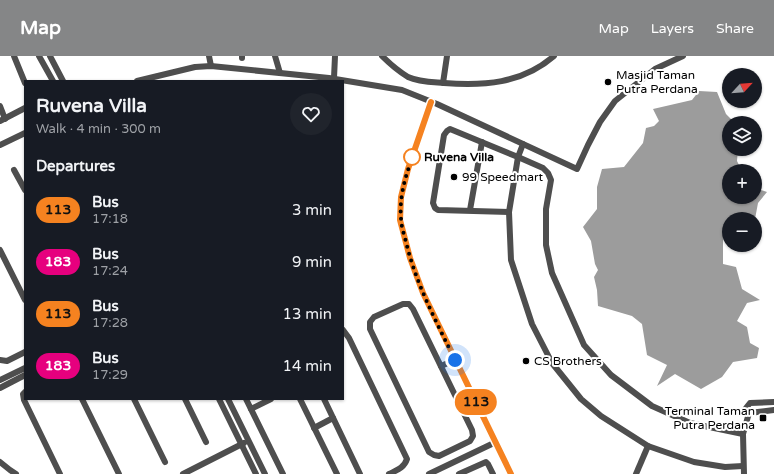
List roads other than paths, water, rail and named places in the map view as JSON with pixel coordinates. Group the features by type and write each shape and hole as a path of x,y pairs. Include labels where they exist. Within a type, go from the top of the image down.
{"street":[{"path":"14,56 24,81"},
{"path":"39,56 52,80"},
{"path":"50,56 62,80"},
{"path":"209,56 211,66"},
{"path":"275,56 280,73"},
{"path":"334,78 335,56"},
{"path":"382,56 393,68 409,77 425,82 466,85 494,84 525,74 554,56"},
{"path":"443,83 447,56"},
{"path":"141,80 195,67 211,66 334,78 394,88 431,102 577,169 600,122 615,101 655,69 683,56"},
{"path":"431,102 408,169 401,197 400,220 415,275 511,474"},
{"path":"0,106 3,120 24,109"},
{"path":"509,212 438,210 435,208 433,203 444,135 447,131 450,129 482,142 543,168 548,173 551,180 546,208 546,245 552,273 584,345 611,375 652,406 690,424 743,434"},
{"path":"0,144 24,133"},
{"path":"470,210 482,142"},
{"path":"522,144 518,157 509,212 511,260 532,324 552,363 581,399 601,416 648,446 694,462 725,467 743,466"},
{"path":"14,170 24,188"},
{"path":"0,250 24,298"},
{"path":"403,304 409,304 413,309 441,366 472,430 473,436 470,441 439,456 429,452 370,329 370,322 374,317 403,304"},
{"path":"344,331 407,459 405,465 389,474"},
{"path":"0,360 7,361 24,352"},
{"path":"441,366 455,360"},
{"path":"0,380 24,368"},
{"path":"0,388 24,376"},
{"path":"24,400 60,474"},
{"path":"82,400 119,474"},
{"path":"134,400 165,462"},
{"path":"185,400 206,442"},
{"path":"219,400 256,474"},
{"path":"229,400 265,474"},
{"path":"246,400 283,474"},
{"path":"251,409 269,400"},
{"path":"300,400 337,474"},
{"path":"325,400 360,474"},
{"path":"744,474 743,434 749,413 746,408 750,403 774,402"},
{"path":"749,413 774,410"},
{"path":"314,428 334,418"},
{"path":"183,474 249,440"},
{"path":"429,474 496,442"},
{"path":"636,474 648,446"},
{"path":"0,462 16,474"},
{"path":"459,474 486,462 493,474"}],"place":[{"name":"Masjid Taman Putra Perdana","path":"608,82"},
{"name":"Ruvena Villa","path":"412,157"},
{"name":"99 Speedmart","path":"454,177"},
{"name":"CS Brothers","path":"526,361"},
{"name":"Terminal Taman Putra Perdana","path":"763,418"}]}
